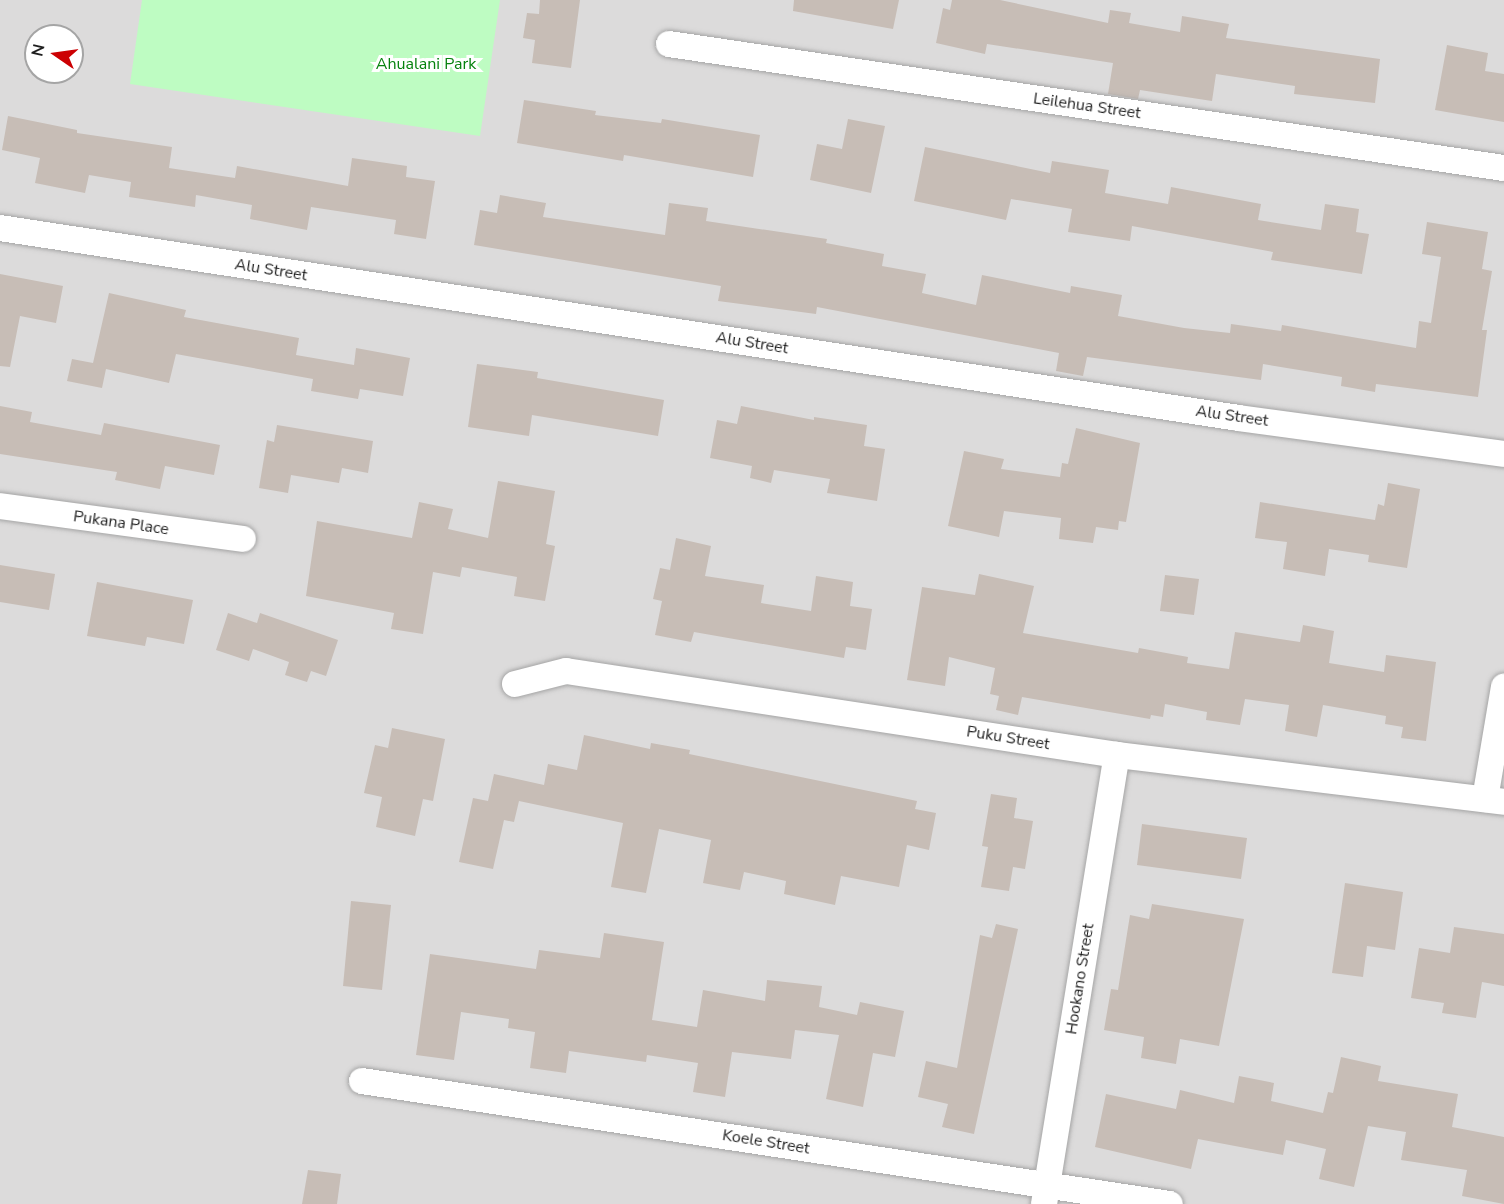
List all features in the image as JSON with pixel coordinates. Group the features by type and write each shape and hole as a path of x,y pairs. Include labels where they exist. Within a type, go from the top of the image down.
{"street":[{"name":"Leilehua Street","path":"669,44 1504,168"},
{"name":"Alu Street","path":"0,228 1239,418 1504,453"},
{"name":"Pukana Place","path":"0,506 243,539"},
{"name":"Puku Street","path":"515,684 566,671 1117,755 1494,801"},
{"path":"1494,801 1504,687"},
{"name":"Hookano Street","path":"1046,1195 1117,755"},
{"name":"Koele Street","path":"362,1081 1046,1195 1170,1204"}],"shaded area":[{"path":"0,0 1504,0 1504,1204 0,1204"}],"green space":[{"name":"Ahualani Park","path":"142,0 500,0 480,136 130,84"}],"building":[{"path":"540,0 580,0 571,68 532,63 535,40 523,38 527,13 539,14"},
{"path":"794,0 899,0 893,29 793,11"},
{"path":"952,0 1000,0 1108,23 1110,10 1131,13 1129,23 1180,32 1182,16 1229,24 1226,38 1380,59 1375,103 1294,94 1295,86 1216,74 1212,101 1140,90 1138,99 1108,94 1113,63 987,44 985,54 936,43 943,8 950,10"},
{"path":"1447,45 1488,53 1485,71 1504,74 1504,122 1435,110"},
{"path":"524,100 596,111 595,115 661,123 662,119 760,135 753,177 624,155 623,161 517,143"},
{"path":"8,116 77,130 77,133 172,147 169,168 235,178 237,166 348,186 352,158 407,166 406,177 435,181 426,239 394,234 396,220 311,207 307,230 250,219 252,205 196,195 195,207 129,197 131,182 89,175 85,193 35,183 40,158 2,150"},
{"path":"848,119 885,126 871,193 810,180 817,144 842,149"},
{"path":"925,147 1050,173 1052,161 1109,170 1105,193 1168,204 1171,187 1261,204 1258,220 1321,230 1325,204 1359,209 1356,232 1369,234 1362,274 1271,260 1273,252 1132,226 1130,241 1068,232 1072,209 1011,199 1006,220 914,201"},
{"path":"500,195 546,203 543,217 665,235 669,203 708,208 706,221 827,239 826,243 884,254 882,266 926,274 922,293 976,305 982,275 1070,293 1071,286 1122,295 1118,316 1184,328 1230,333 1231,324 1281,331 1282,325 1416,348 1419,321 1431,323 1441,257 1422,254 1427,222 1488,232 1482,269 1492,271 1482,330 1487,330 1478,397 1376,384 1375,392 1341,386 1342,377 1263,364 1261,380 1087,357 1083,376 1056,371 1059,353 817,307 816,314 718,301 721,286 474,245 480,210 497,213"},
{"path":"0,274 63,286 56,323 20,316 10,367 0,366"},
{"path":"109,293 186,310 184,317 299,338 296,355 354,365 356,348 410,358 403,396 360,389 358,399 311,391 313,379 176,354 169,383 106,369 102,388 67,381 72,359 93,363"},
{"path":"477,364 538,372 537,378 664,400 658,436 532,415 529,436 468,427"},
{"path":"0,406 32,412 30,422 101,435 104,423 220,445 214,475 165,466 160,489 115,480 117,472 0,454"},
{"path":"741,406 814,420 814,417 867,425 864,446 885,449 877,501 827,493 830,479 774,470 771,483 750,478 752,466 710,458 717,420 737,424"},
{"path":"277,425 373,441 368,473 342,468 339,483 291,475 288,493 259,488 267,440 274,442"},
{"path":"1076,428 1140,443 1126,522 1119,521 1118,530 1096,527 1093,543 1059,539 1061,518 1004,511 999,537 948,526 964,451 1004,459 1001,469 1060,477 1062,463 1068,464"},
{"path":"498,481 555,491 546,544 555,546 545,601 514,596 517,577 462,567 460,577 433,572 423,634 391,629 394,613 306,596 317,521 412,538 419,502 453,509 448,529 488,538"},
{"path":"1388,483 1420,489 1407,568 1368,562 1369,555 1329,549 1325,576 1283,569 1287,542 1255,538 1260,502 1375,520 1378,504 1384,506"},
{"path":"676,538 711,546 705,576 764,585 761,603 811,611 816,576 853,582 850,606 872,609 866,650 846,647 844,658 694,632 691,642 655,635 662,601 653,599 660,568 670,570"},
{"path":"0,565 55,574 49,610 0,602"},
{"path":"979,574 1034,586 1023,633 1138,653 1139,648 1188,657 1187,663 1229,669 1235,632 1300,642 1303,625 1334,631 1329,663 1384,672 1386,655 1436,662 1426,741 1401,738 1403,727 1385,724 1386,716 1323,705 1317,737 1285,731 1289,705 1245,699 1240,725 1206,720 1207,712 1165,704 1163,717 1151,715 1150,719 1022,697 1018,715 996,710 999,696 990,694 995,668 949,657 945,686 907,680 922,587 975,595"},
{"path":"1165,575 1199,579 1194,615 1160,611"},
{"path":"97,582 193,600 184,644 147,637 145,646 87,636"},
{"path":"228,613 257,623 260,613 338,640 326,676 311,671 307,682 285,675 289,662 253,649 249,661 216,650"},
{"path":"392,728 445,739 433,801 423,799 415,836 376,827 382,797 364,793 375,745 388,748"},
{"path":"584,735 650,749 651,743 690,750 689,754 917,801 915,809 936,813 929,850 907,845 899,887 841,876 835,905 784,894 786,881 744,872 740,890 703,883 711,840 659,829 646,893 611,887 623,823 519,801 514,822 504,820 493,869 459,862 473,798 488,801 494,774 544,785 548,764 577,770"},
{"path":"991,794 1017,798 1014,818 1033,821 1025,869 1013,867 1009,891 981,887 988,847 982,846"},
{"path":"1142,824 1247,838 1241,879 1137,865"},
{"path":"1345,883 1403,892 1395,950 1367,946 1363,977 1332,973"},
{"path":"351,901 391,905 382,990 343,986"},
{"path":"1152,904 1244,919 1219,1046 1180,1039 1176,1064 1141,1058 1144,1037 1104,1030 1111,989 1118,990 1130,915 1149,919"},
{"path":"996,924 1018,929 974,1134 942,1127 948,1104 918,1097 926,1061 957,1068 980,935 992,938"},
{"path":"1454,927 1504,934 1504,986 1482,982 1476,1018 1442,1013 1444,1003 1411,998 1419,948 1450,953"},
{"path":"604,933 664,942 652,1020 697,1027 703,990 765,1001 767,980 822,986 819,1007 857,1015 860,1002 904,1011 895,1057 873,1053 863,1107 826,1099 839,1035 795,1030 791,1059 732,1052 725,1097 693,1092 698,1063 647,1055 646,1062 569,1051 566,1073 530,1068 535,1032 508,1028 509,1019 461,1012 454,1060 416,1055 430,954 536,969 539,950 600,958"},
{"path":"1341,1057 1381,1066 1378,1081 1458,1094 1452,1127 1504,1137 1504,1204 1462,1196 1467,1170 1401,1160 1406,1132 1368,1126 1354,1187 1319,1179 1326,1149 1286,1140 1283,1155 1198,1139 1191,1169 1095,1147 1106,1094 1176,1109 1180,1090 1234,1103 1239,1076 1274,1083 1271,1101 1323,1113 1328,1092 1333,1093"},
{"path":"308,1170 341,1174 337,1204 302,1204"}]}
